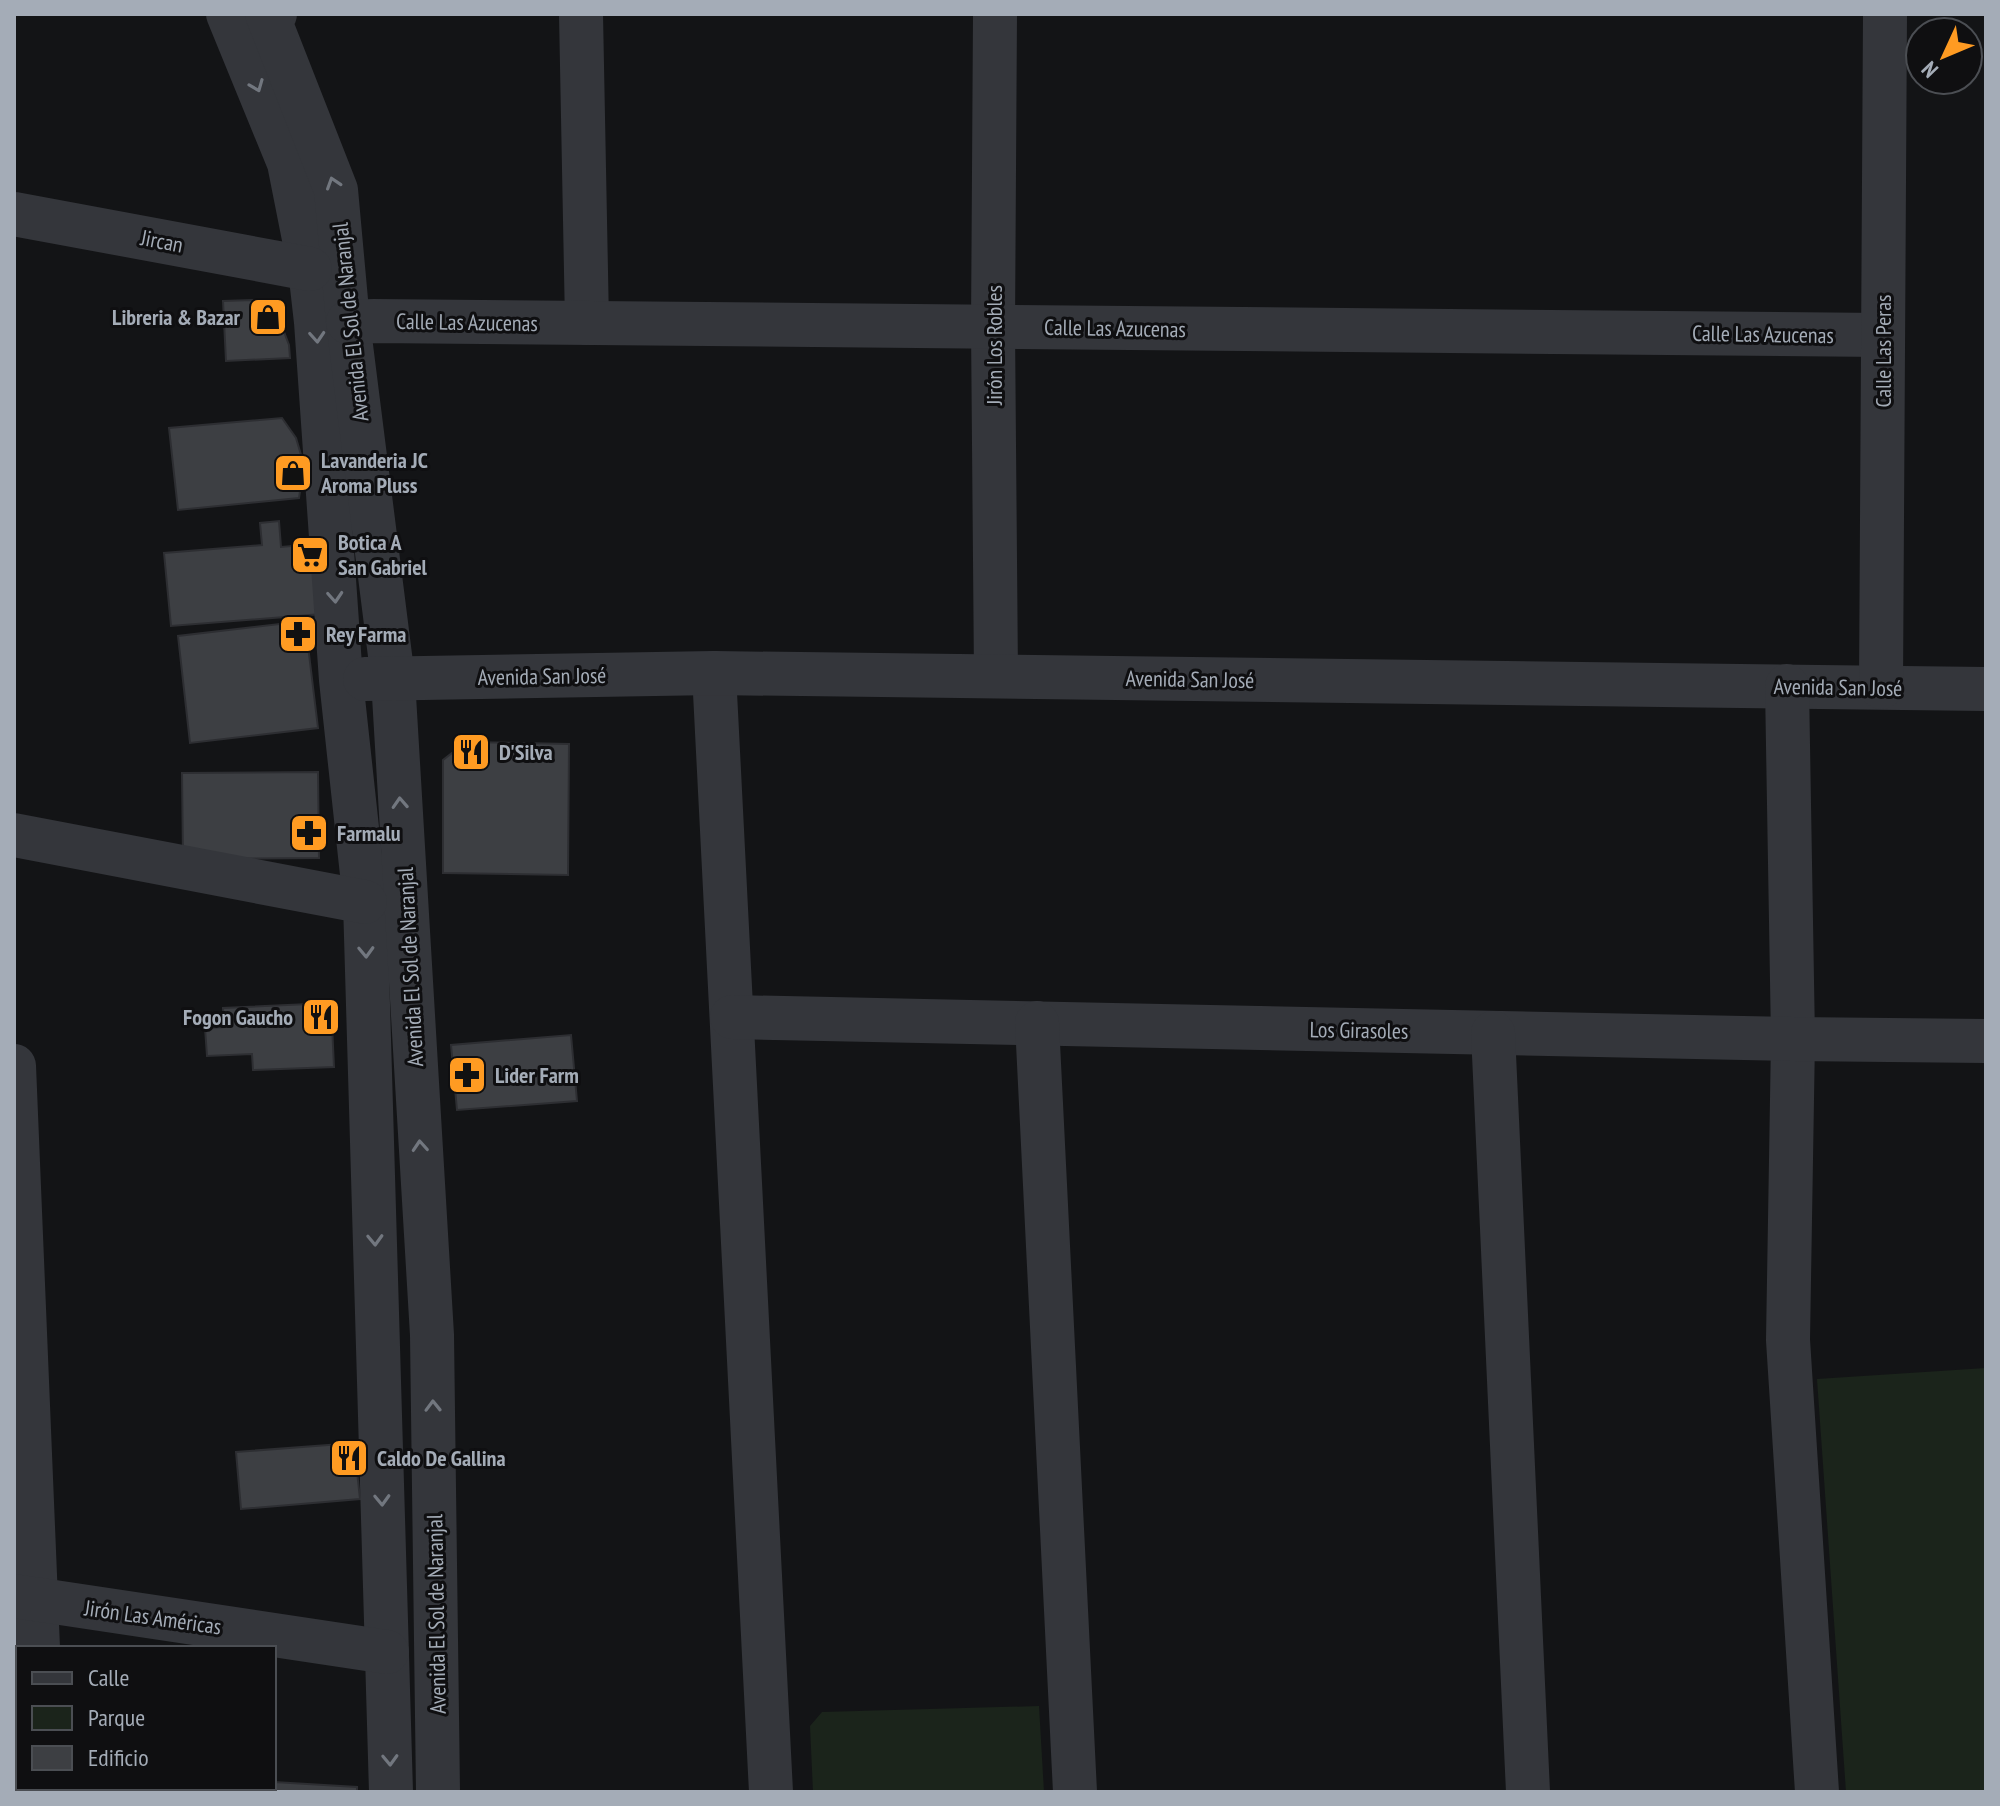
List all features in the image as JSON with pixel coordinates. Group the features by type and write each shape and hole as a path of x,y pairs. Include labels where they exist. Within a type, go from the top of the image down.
{"street":[{"name":"Avenida El Sol de Naranjal","path":"228,14 289,163 310,269 316,322 341,680 365,902 391,1792"},
{"name":"Avenida El Sol de Naranjal","path":"267,14 336,190 348,322 393,679 432,1335 438,1792"},
{"path":"267,14 275,14"},
{"path":"581,14 587,323"},
{"name":"Jirón Los Robles","path":"995,14 993,327 996,676"},
{"name":"Calle Las Peras","path":"1881,687 1885,14"},
{"name":"Jircan","path":"14,214 310,269"},
{"name":"Calle Las Azucenas","path":"348,322 1883,335"},
{"path":"714,673 771,1792"},
{"name":"Avenida San José","path":"341,680 714,673 1986,689"},
{"path":"1787,686 1793,1039 1788,1340 1817,1792"},
{"path":"14,835 365,902"},
{"name":"Los Girasoles","path":"732,1017 1986,1041"},
{"path":"1037,1023 1075,1792"},
{"path":"1493,1033 1528,1792"},
{"path":"14,1066 25,1598 37,1646"},
{"name":"Jirón Las Américas","path":"25,1598 387,1652"}],"green space":[{"path":"1986,1368 1986,1792 1846,1792 1817,1379"},
{"path":"1039,1706 1044,1792 813,1792 810,1726 822,1712"}],"building":[{"path":"253,300 276,311 289,345 290,358 226,361 223,301"},
{"path":"282,418 296,438 304,465 299,498 178,510 169,428"},
{"path":"279,521 281,547 315,544 322,614 171,626 164,553 262,545 260,523"},
{"path":"305,621 318,728 190,743 178,636"},
{"path":"466,742 569,744 568,875 443,873 443,760"},
{"path":"318,772 319,858 183,859 182,773"},
{"path":"331,1003 334,1067 253,1070 252,1054 207,1056 205,1028 224,1027 223,1008"},
{"path":"571,1035 577,1101 457,1110 451,1045"},
{"path":"354,1443 360,1499 241,1509 236,1452"},
{"path":"276,1782 357,1787 357,1792 242,1792 276,1790"}],"place":[{"name":"Libreria & Bazar","path":"268,317"},
{"name":"Lavanderia JC Aroma Pluss","path":"293,473"},
{"name":"Botica A San Gabriel","path":"310,555"},
{"name":"Rey Farma","path":"298,634"},
{"name":"D'Silva","path":"471,752"},
{"name":"Farmalu","path":"309,833"},
{"name":"Fogon Gaucho","path":"321,1017"},
{"name":"Lider Farm","path":"467,1075"},
{"name":"Caldo De Gallina","path":"349,1458"}]}
